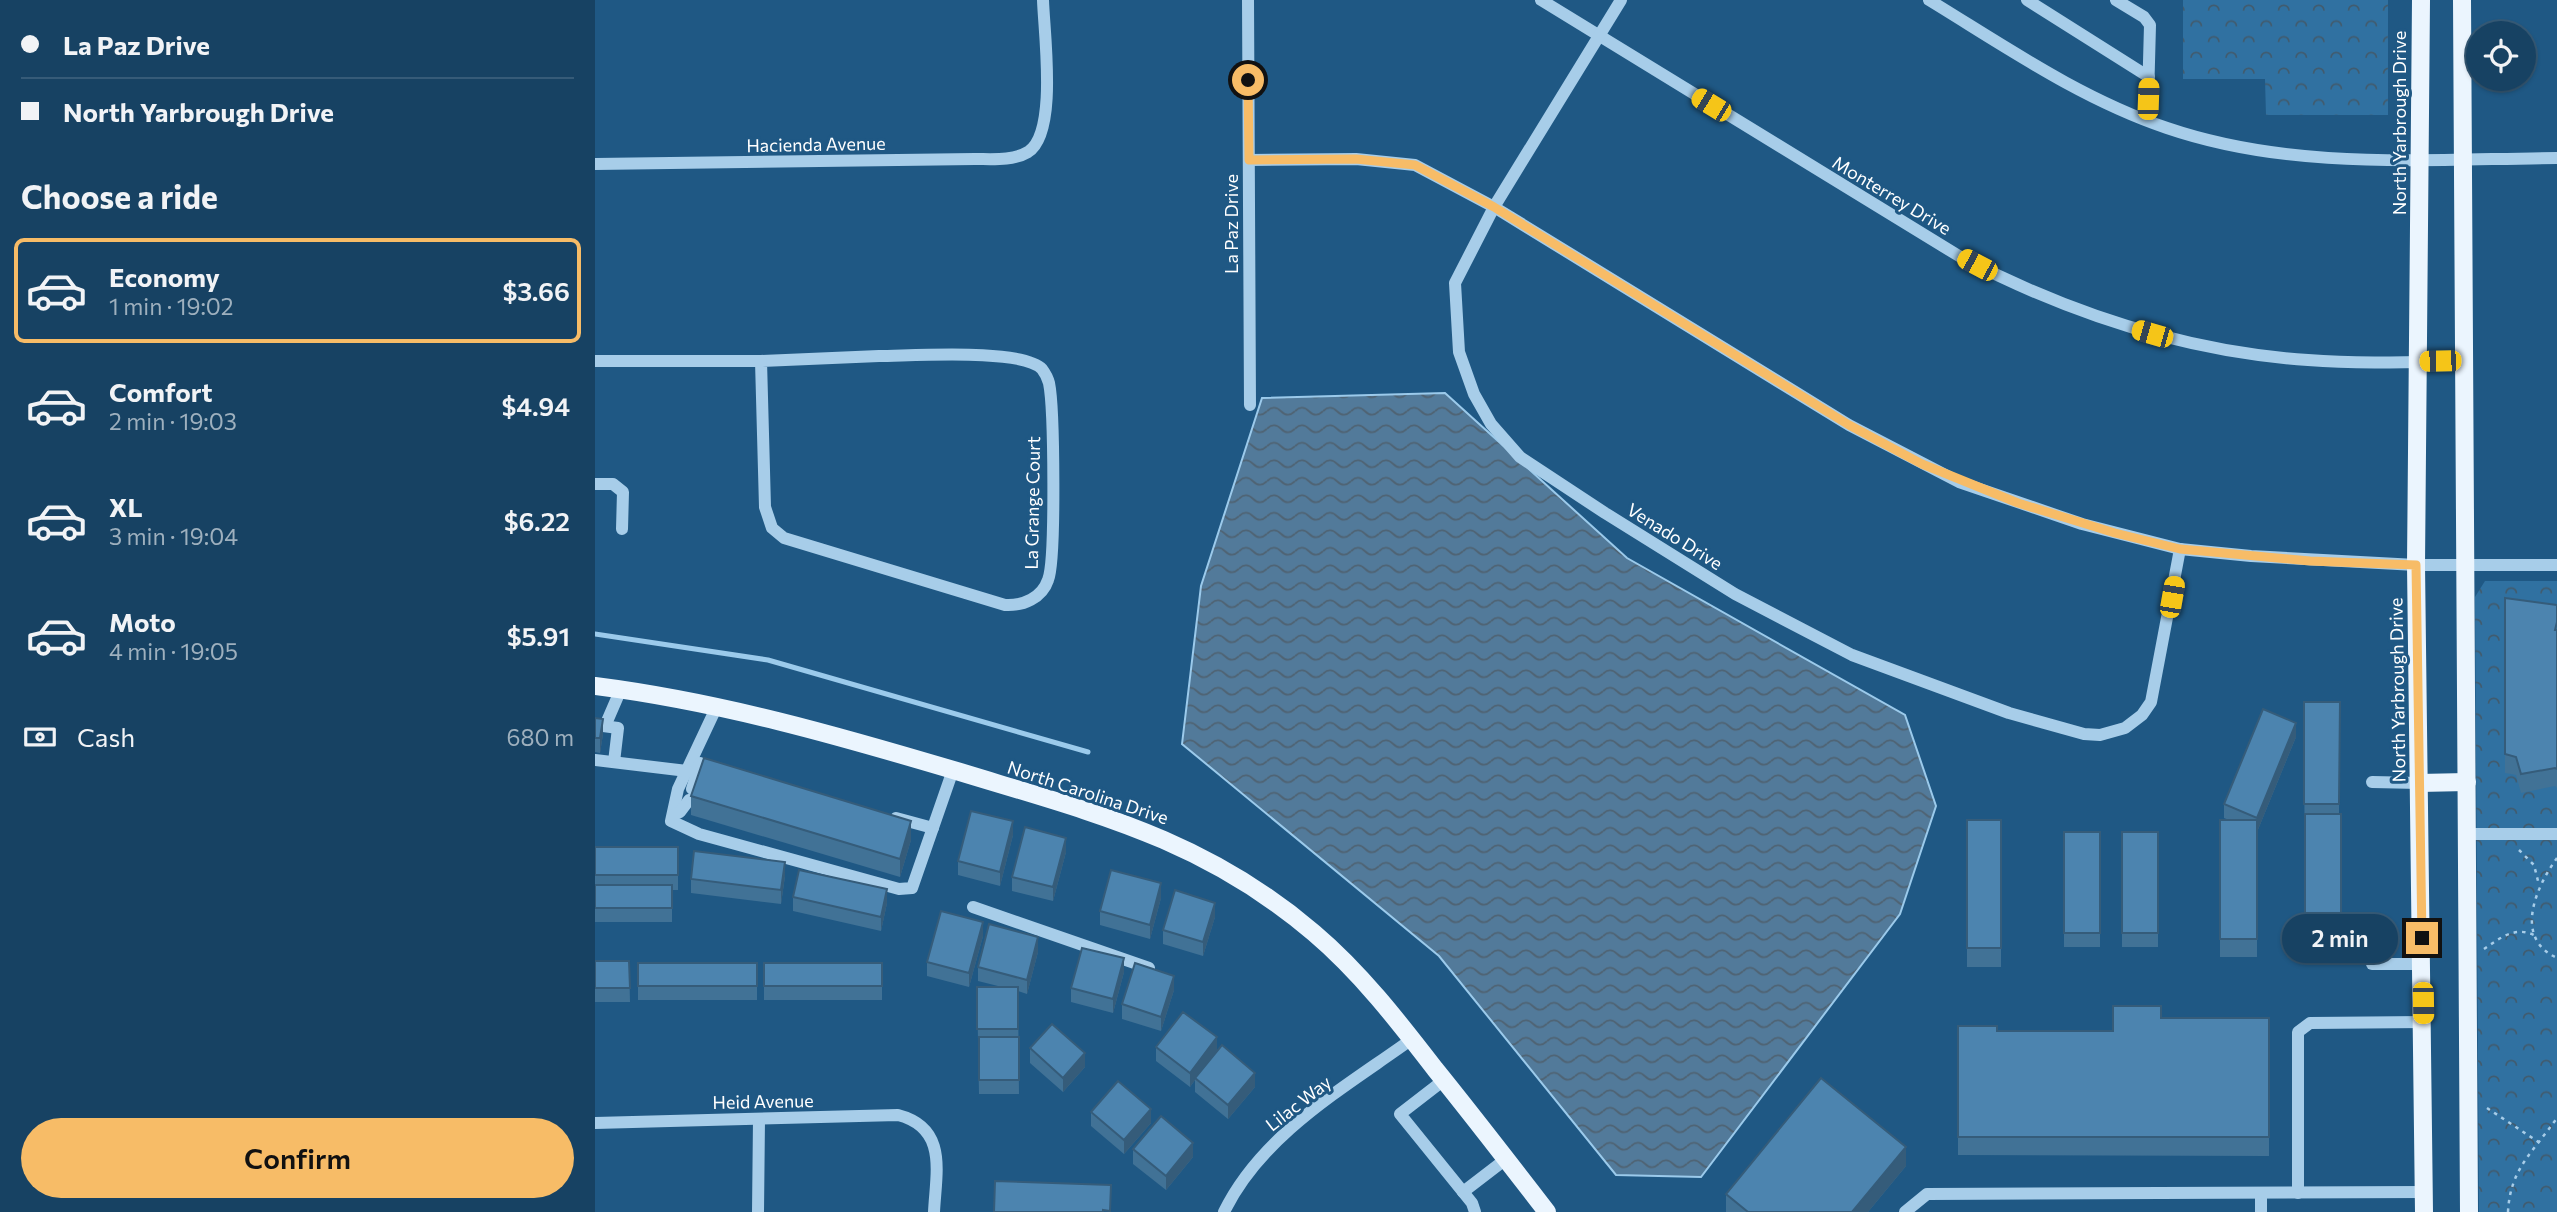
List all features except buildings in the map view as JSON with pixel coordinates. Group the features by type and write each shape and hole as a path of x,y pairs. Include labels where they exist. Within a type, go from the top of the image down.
{"main road":[{"name":"North Yarbrough Drive","path":"2421,0 2416,565 2424,1022 2424,1212"},
{"path":"2462,0 2469,1212"},
{"name":"North Carolina Drive","path":"595,686 717,706 823,731 1132,825 1227,870 1270,898 1315,934 1357,974 1412,1039 1547,1212"},
{"path":"2419,783 2467,782"}],"street":[{"name":"Hacienda Avenue","path":"595,164 1010,158 1035,147 1041,138 1046,119 1043,0"},
{"name":"La Paz Drive","path":"1248,0 1250,405"},
{"name":"Monterrey Drive","path":"1541,0 1959,256 2013,284 2088,315 2178,340 2270,356 2309,360 2463,361"},
{"name":"Venado Drive","path":"1621,0 1494,207 1455,283 1459,352 1474,394 1491,424 1520,457 1735,594 1852,655 2009,713 2084,734 2116,732 2142,715 2155,691 2180,549"},
{"path":"1929,0 2061,81 2143,118 2224,144 2272,153 2326,158 2557,158"},
{"path":"2027,0 2149,77"},
{"path":"2116,0 2144,17 2150,25 2149,77 2143,118"},
{"path":"1249,160 1396,160 1438,175 1795,393 1922,464 2018,503 2115,533 2180,549 2310,561 2466,566 2557,565"},
{"name":"La Grange Court","path":"595,361 1004,356 1035,364 1048,382 1051,412 1051,568 1041,592 1026,602 1005,605 784,538 772,528 765,507 761,361"},
{"path":"595,484 613,484 623,492 622,529"},
{"path":"614,762 618,728 600,726 621,689"},
{"path":"673,815 680,813 690,794 717,706"},
{"path":"595,760 698,765"},
{"path":"698,765 678,789 671,821 699,835 899,889 912,888 953,770"},
{"path":"2372,782 2419,783"},
{"path":"881,814 933,828"},
{"path":"2467,834 2557,834"},
{"path":"974,907 1158,971"},
{"path":"2372,964 2423,964"},
{"path":"2298,1193 2298,1032 2310,1023 2424,1022"},
{"name":"Lilac Way","path":"1224,1212 1249,1171 1271,1146 1322,1104 1412,1039"},
{"path":"1444,1080 1400,1114 1463,1192 1475,1212"},
{"name":"Heid Avenue","path":"595,1123 898,1115 911,1118 928,1131 936,1155 934,1212"},
{"path":"758,1212 759,1119"},
{"path":"1463,1192 1506,1159"},
{"path":"1905,1212 1927,1194 2424,1192"},
{"path":"2261,1193 2261,1212"}],"path":[{"path":"2516,848 2535,865 2540,885"},
{"path":"2557,859 2540,885 2532,910 2535,936 2540,946 2557,958"},
{"path":"2467,962 2501,936 2516,931 2535,936"},
{"path":"2469,1096 2540,1143"},
{"path":"2508,1212 2509,1188 2516,1173 2557,1118"}],"green space":[{"path":"2183,0 2388,0 2388,115 2266,115 2265,79 2183,79"},
{"path":"2485,581 2557,581 2557,1212 2479,1212 2475,597"}],"water":[{"path":"1445,393 1627,558 1905,715 1936,806 1900,914 1701,1177 1616,1175 1439,956 1182,744 1201,586 1262,398"}],"waterway":[{"path":"595,634 768,660 1088,752"}],"route":[{"path":"1248,80 1249,160 1396,160 1438,175 1849,425 1959,482 2082,524 2180,549 2310,561 2416,565 2422,938"}]}
